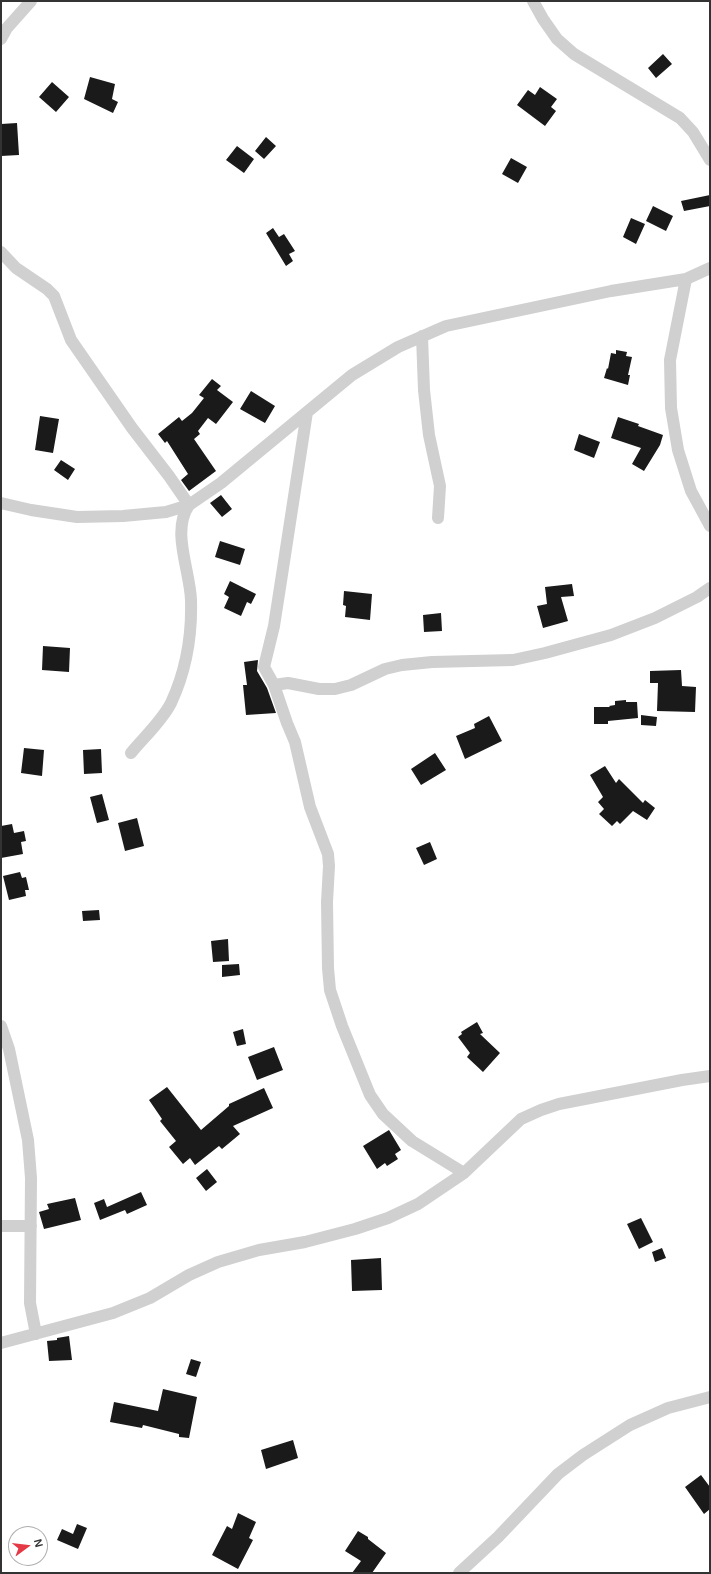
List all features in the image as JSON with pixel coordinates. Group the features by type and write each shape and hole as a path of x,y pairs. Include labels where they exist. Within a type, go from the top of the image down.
{"street":[{"path":"1,39 7,28 31,1"},
{"path":"533,1 557,39 574,54 680,118 693,132 710,160"},
{"path":"1,252 16,268 47,289 54,296 72,340 132,428 189,505"},
{"path":"1,503 31,510 77,517 152,514 166,512 189,505 222,483 352,375 398,347 422,336 446,326 611,291 686,278 710,268"},
{"path":"686,278 670,360 671,408 678,450 691,491 710,526"},
{"path":"422,336 424,390 429,435 440,486 438,518"},
{"path":"307,412 282,581 274,626 264,667 274,685 295,742 310,807 328,854 329,866 327,902 328,968 330,990 342,1026 370,1095 383,1114 412,1141 464,1173"},
{"path":"131,753 160,719 171,703 187,655 191,628 191,598 184,555 181,520 189,505"},
{"path":"274,685 288,683 319,689 336,689 351,685 385,670 402,665 432,662 513,660 545,654 611,635 655,618 710,588"},
{"path":"1,1026 9,1049 28,1140 31,1178 30,1303 36,1334"},
{"path":"1,1344 114,1313 150,1298 189,1275 218,1262 259,1250 305,1242 388,1218 418,1204 464,1173 521,1119 541,1110 559,1104 710,1076"},
{"path":"1,1226 31,1226"},
{"path":"459,1573 498,1537 558,1474 583,1455 630,1425 668,1408 710,1397"}],"building":[{"path":"663,54 672,64 656,78 648,68"},
{"path":"90,77 115,84 112,99 118,102 113,113 84,99"},
{"path":"52,82 69,97 56,112 39,97"},
{"path":"540,87 557,99 551,107 556,111 545,126 517,105 528,90 535,95"},
{"path":"17,123 19,155 1,156 1,124"},
{"path":"266,137 276,146 264,159 255,151"},
{"path":"237,146 254,159 244,173 226,160"},
{"path":"511,158 527,167 518,183 502,174"},
{"path":"710,195 710,206 684,211 681,201"},
{"path":"653,206 673,216 666,231 646,221"},
{"path":"631,218 645,224 636,244 623,237"},
{"path":"273,228 279,237 284,234 295,251 289,254 293,261 286,266 266,233"},
{"path":"616,350 627,352 626,356 632,357 628,375 630,375 628,385 604,378 607,368 608,369 611,353 616,354"},
{"path":"212,379 221,386 217,390 233,402 216,424 208,418 198,431 200,434 194,439 216,471 189,491 181,480 188,474 167,441 165,443 158,434 179,417 182,421 192,413 204,398 199,395"},
{"path":"251,391 275,406 265,423 240,409"},
{"path":"40,416 59,419 53,453 35,450"},
{"path":"618,417 639,424 638,426 663,435 660,445 644,471 632,464 641,448 611,438"},
{"path":"579,434 600,442 594,458 574,450"},
{"path":"61,460 75,469 68,480 54,470"},
{"path":"221,495 232,509 222,517 210,503"},
{"path":"220,541 245,549 240,565 215,557"},
{"path":"230,581 256,594 251,604 247,602 241,616 224,608 229,597 224,594"},
{"path":"572,584 574,596 561,597 568,621 543,628 537,606 547,604 545,587"},
{"path":"344,591 372,594 370,620 345,617 346,606 343,605"},
{"path":"441,613 442,631 424,632 423,615"},
{"path":"43,646 70,648 69,672 42,670"},
{"path":"258,660 257,671 267,688 276,713 246,715 243,685 247,685 244,662"},
{"path":"681,670 682,686 696,687 695,712 657,711 658,683 650,683 650,671"},
{"path":"626,700 626,702 637,702 638,718 608,721 608,724 594,724 594,707 610,707 609,706 615,705 615,701"},
{"path":"641,715 657,717 656,726 641,725"},
{"path":"489,716 502,741 465,759 456,736 475,728 474,724"},
{"path":"24,748 44,750 42,776 21,773"},
{"path":"101,749 102,773 84,774 83,750"},
{"path":"435,753 446,770 421,785 411,769"},
{"path":"605,766 616,783 619,779 643,803 645,800 655,808 647,820 633,811 620,824 617,821 612,826 599,814 604,809 598,802 603,797 590,775"},
{"path":"102,794 109,820 97,823 90,797"},
{"path":"137,818 144,846 125,851 118,823"},
{"path":"12,824 14,833 24,831 26,841 21,842 23,854 1,858 1,826"},
{"path":"430,842 437,859 424,865 416,848"},
{"path":"20,872 22,878 26,877 29,890 25,890 26,896 9,900 3,876"},
{"path":"99,910 100,920 83,921 82,911"},
{"path":"228,939 229,961 213,962 211,941"},
{"path":"239,964 240,975 222,977 222,965"},
{"path":"477,1022 483,1033 480,1034 500,1053 483,1072 467,1057 470,1053 458,1037 462,1034 461,1032"},
{"path":"243,1029 246,1044 237,1046 233,1032"},
{"path":"274,1047 283,1070 257,1080 248,1057"},
{"path":"167,1087 201,1130 229,1106 229,1104 264,1088 273,1108 233,1126 240,1134 222,1149 219,1146 195,1165 190,1158 183,1164 169,1147 176,1141 160,1121 162,1119 149,1100"},
{"path":"389,1130 401,1150 395,1154 398,1159 387,1166 385,1163 377,1169 363,1146"},
{"path":"207,1169 217,1182 206,1191 196,1178"},
{"path":"141,1192 147,1205 127,1214 125,1210 100,1220 94,1203 104,1199 107,1207"},
{"path":"75,1198 81,1220 44,1229 39,1212 49,1209 47,1204"},
{"path":"641,1218 653,1242 639,1249 627,1224"},
{"path":"662,1248 666,1258 655,1262 652,1252"},
{"path":"381,1258 382,1290 352,1291 351,1260"},
{"path":"69,1336 72,1360 49,1361 47,1341 57,1340 57,1338"},
{"path":"191,1359 201,1362 196,1377 186,1374"},
{"path":"163,1389 197,1397 189,1438 179,1437 179,1434 143,1425 142,1428 110,1422 114,1402 158,1411"},
{"path":"293,1440 298,1458 266,1469 261,1450"},
{"path":"701,1475 710,1487 710,1509 704,1514 685,1487"},
{"path":"238,1513 256,1522 249,1538 253,1540 238,1569 212,1555 227,1526 232,1529"},
{"path":"77,1524 87,1528 78,1549 57,1540 62,1529 73,1534"},
{"path":"358,1531 368,1537 368,1539 386,1553 372,1573 352,1573 361,1561 345,1551"}]}
